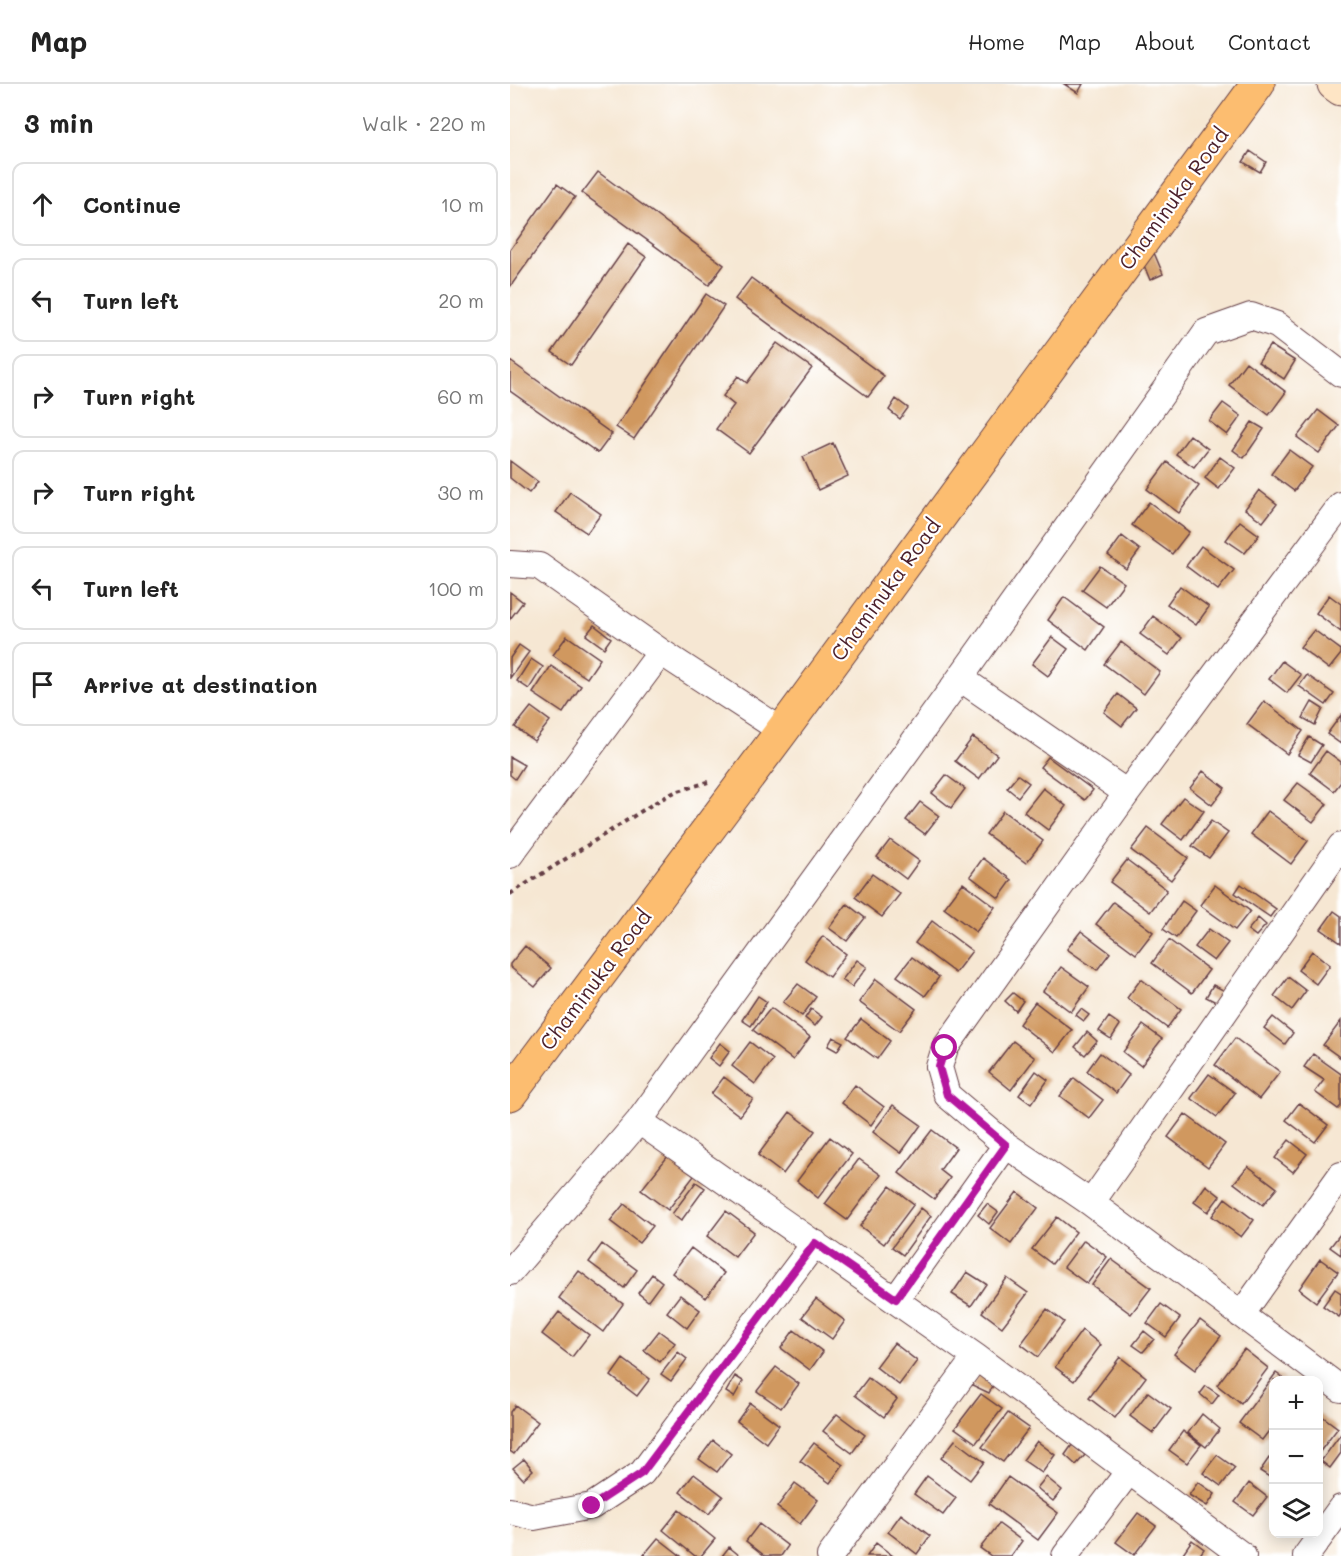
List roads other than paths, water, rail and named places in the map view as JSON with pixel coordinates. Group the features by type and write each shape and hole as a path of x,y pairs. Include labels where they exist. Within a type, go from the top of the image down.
{"main road":[{"name":"Chaminuka Road","path":"510,1094 782,731 1258,84"}],"street":[{"path":"1334,84 1341,89"},
{"path":"510,1272 639,1121 960,678 1206,332 1251,316 1277,325 1341,374"},
{"path":"1341,506 1127,793 945,1048 939,1067 947,1095 1006,1145 1091,1203 1341,1389"},
{"path":"510,564 539,566 661,652 782,731"},
{"path":"510,855 661,652"},
{"path":"960,678 1127,793"},
{"path":"1091,1203 1341,846"},
{"path":"639,1121 896,1299 1243,1556"},
{"path":"896,1299 1006,1145"},
{"path":"1241,1315 1341,1175"},
{"path":"510,1511 534,1517 592,1506 642,1473 815,1243"},
{"path":"830,1556 976,1357"},
{"path":"1065,1556 1130,1471"},
{"path":"1306,1556 1341,1508"}]}
